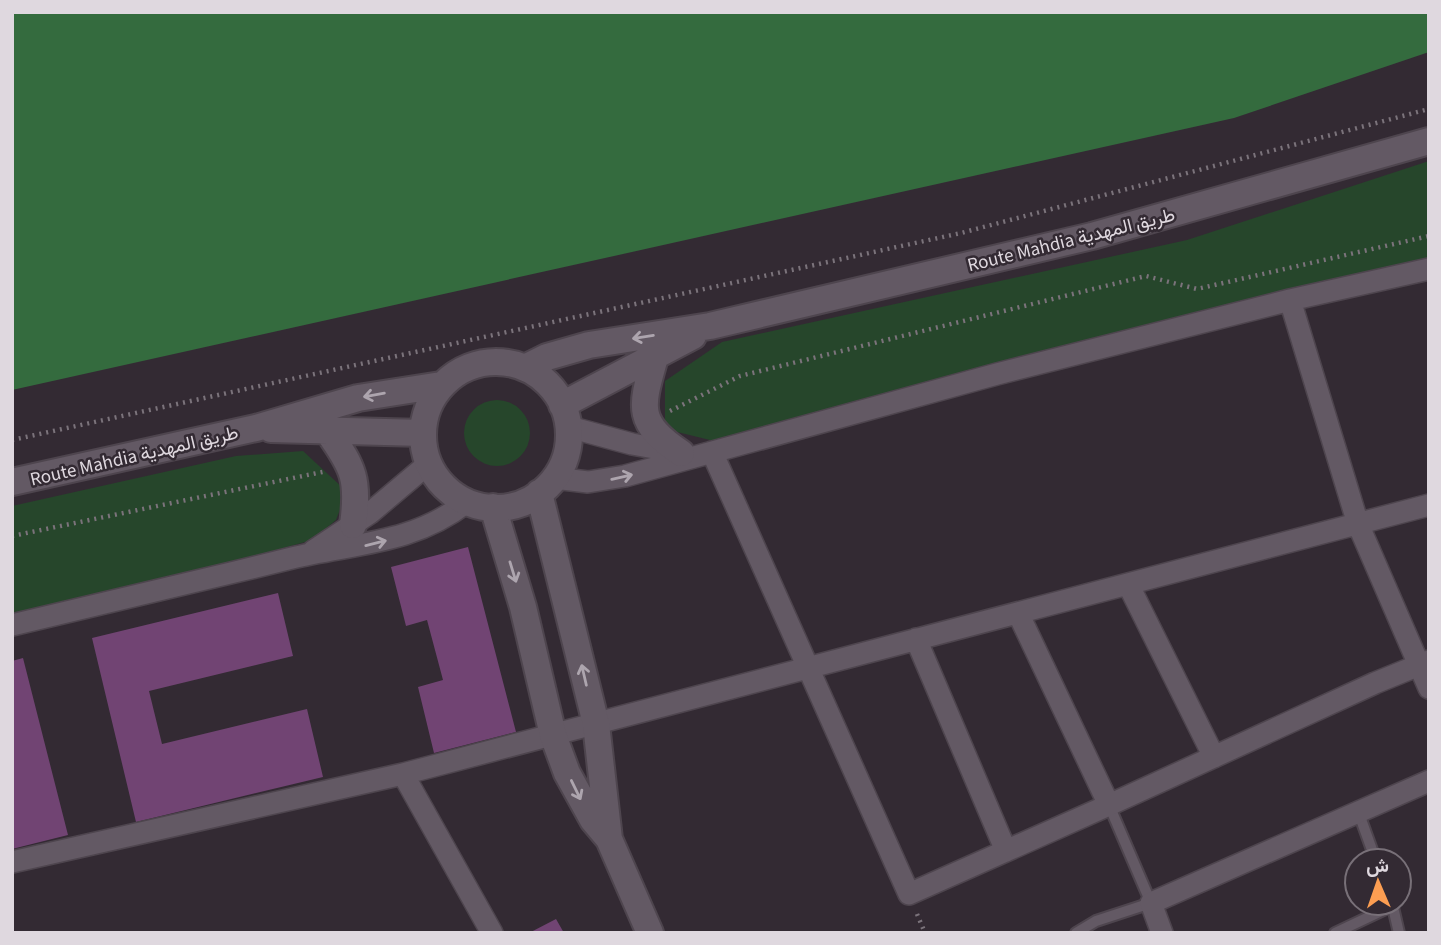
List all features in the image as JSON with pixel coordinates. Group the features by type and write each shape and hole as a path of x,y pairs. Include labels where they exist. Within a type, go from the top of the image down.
{"street":[{"name":"Route Mahdia طريق المهدية","path":"525,368 547,357 589,345 710,326 1092,236 1429,141"},
{"path":"547,486 602,481 652,470 697,453 997,374 1290,300 1429,269"},
{"path":"1290,300 1358,524 1423,663 1429,688"},
{"name":"Route Mahdia طريق المهدية","path":"566,416 655,357 710,326"},
{"path":"655,357 646,391 648,423 656,435 697,453 806,667 909,894 1109,806 1350,693 1423,663"},
{"path":"503,362 525,368 545,380 566,416 564,460 547,486 523,502 506,507 480,505 448,490 428,464 423,433 428,405 441,385 459,371 481,363 503,362"},
{"name":"Route Mahdia طريق المهدية","path":"12,482 256,428 358,398 441,385"},
{"path":"566,416 632,444 697,453"},
{"name":"Route Mahdia طريق المهدية","path":"256,428 423,433"},
{"path":"328,432 350,465 355,479 353,525"},
{"path":"309,555 387,500 428,464"},
{"path":"547,486 596,724 609,839"},
{"path":"12,625 309,555 374,544 480,505"},
{"path":"480,505 523,607 553,735 567,773 581,801 609,839 650,933"},
{"path":"12,862 403,774 1429,505"},
{"path":"1128,584 1214,757"},
{"path":"1018,612 1109,806"},
{"path":"916,639 1006,851"},
{"path":"403,774 492,933"},
{"path":"1162,933 1151,903 1429,781"}],"lane":[{"path":"1076,933 1096,921 1151,903 1109,806"},
{"path":"1358,811 1371,847"},
{"path":"1335,933 1366,917"}],"path":[{"path":"12,440 961,233 1429,109"},
{"path":"648,423 740,376 1146,276 1197,289 1429,236"},
{"path":"12,536 256,487 350,465"}],"green space":[{"path":"12,12 1429,12 1429,52 1234,118 12,390"},
{"path":"1429,161 1429,262 714,441 665,429 665,381 722,342 1187,240"},
{"path":"490,400 504,400 516,405 525,414 530,433 528,446 521,457 504,466 490,466 478,461 469,452 464,440 464,426 469,414 478,405"},
{"path":"303,451 344,489 336,520 312,540 234,562 12,615 12,506 236,456"}],"building":[{"path":"468,547 516,732 434,753 418,687 443,680 427,620 406,626 391,567"},
{"path":"278,593 293,656 149,691 162,744 307,709 323,777 136,822 92,638"},
{"path":"23,658 68,835 12,849 12,661"},
{"path":"556,919 564,933 529,933"}]}
